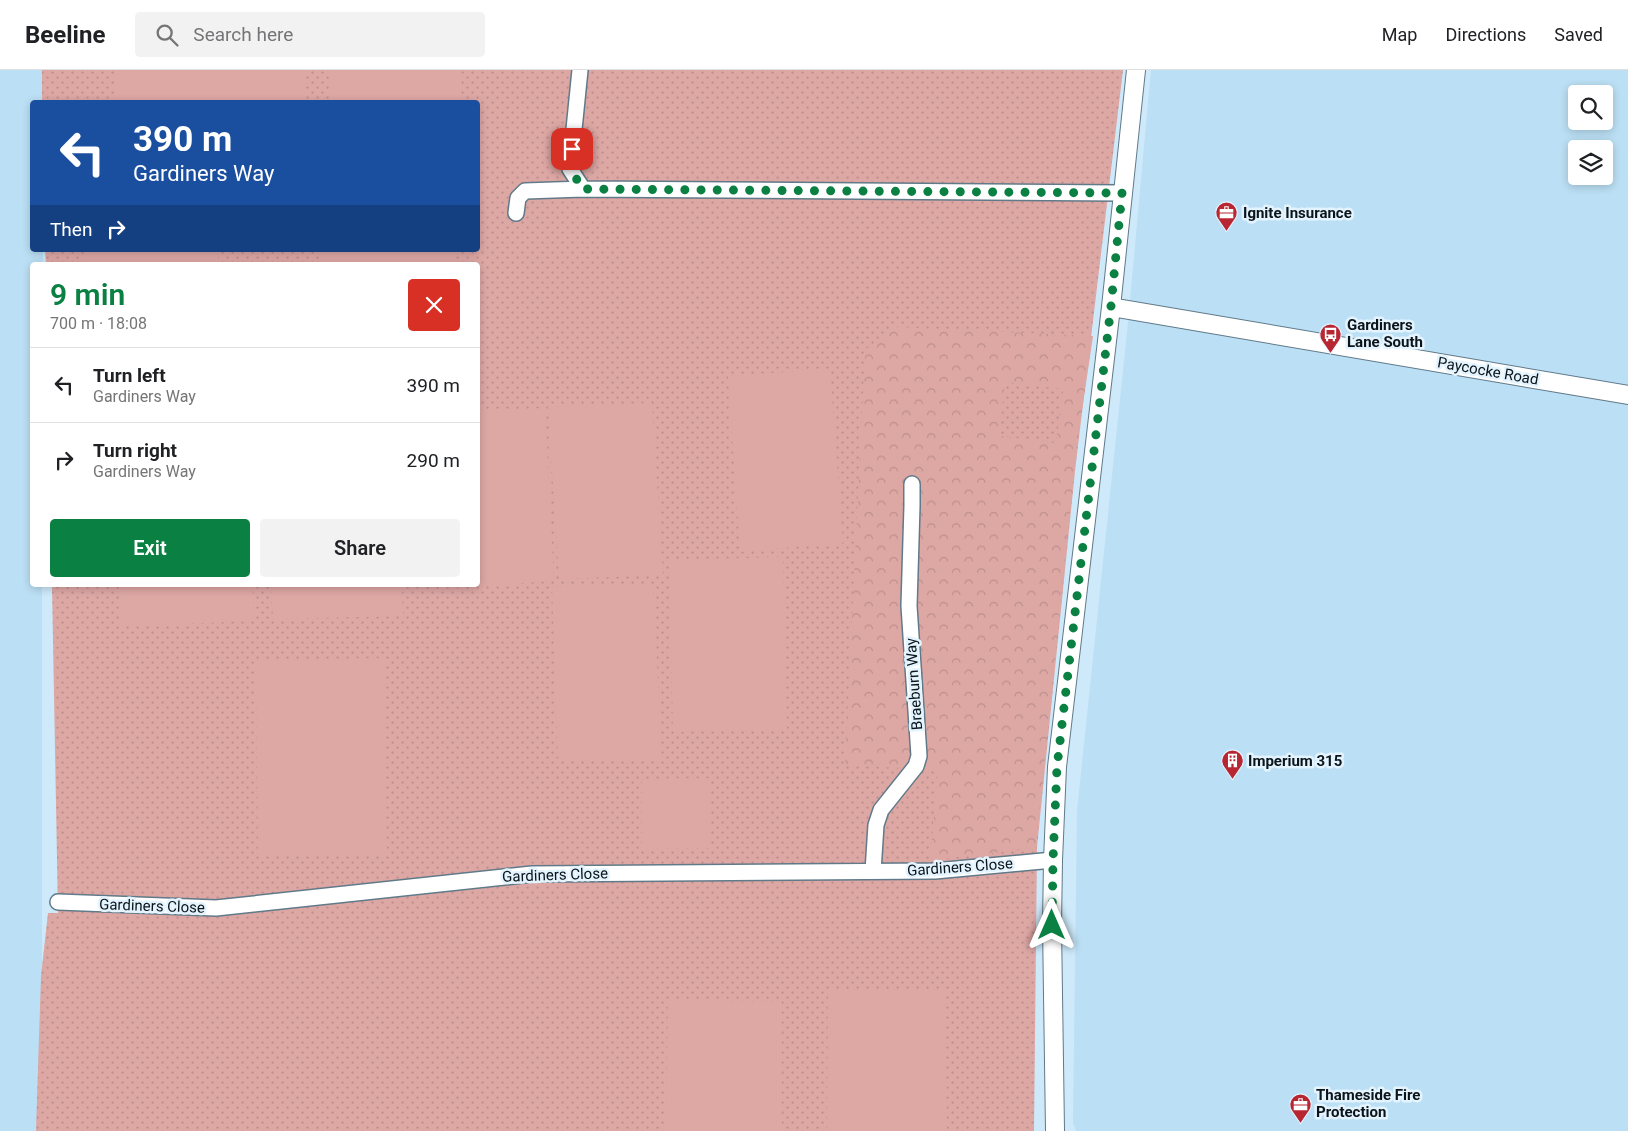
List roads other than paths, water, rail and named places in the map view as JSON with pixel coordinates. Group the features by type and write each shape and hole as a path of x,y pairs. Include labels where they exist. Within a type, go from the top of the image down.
{"street":[{"path":"580,70 570,169 583,189"},
{"path":"1055,1131 1053,860 1057,767 1111,306 1136,70"},
{"path":"516,213 518,198 525,191 583,189 1122,193"},
{"name":"Paycocke Road","path":"1111,306 1628,395"},
{"name":"Braeburn Way","path":"873,871 876,825 881,810 916,766 919,756 909,606 912,484"},
{"name":"Gardiners Close","path":"58,902 216,908 532,874 935,870 1053,860"}],"place":[{"name":"Ignite Insurance","path":"1227,232"},
{"name":"Gardiners Lane South","path":"1331,353"},
{"name":"Imperium 315","path":"1232,780"},
{"name":"Thameside Fire Protection","path":"1300,1123"}]}
